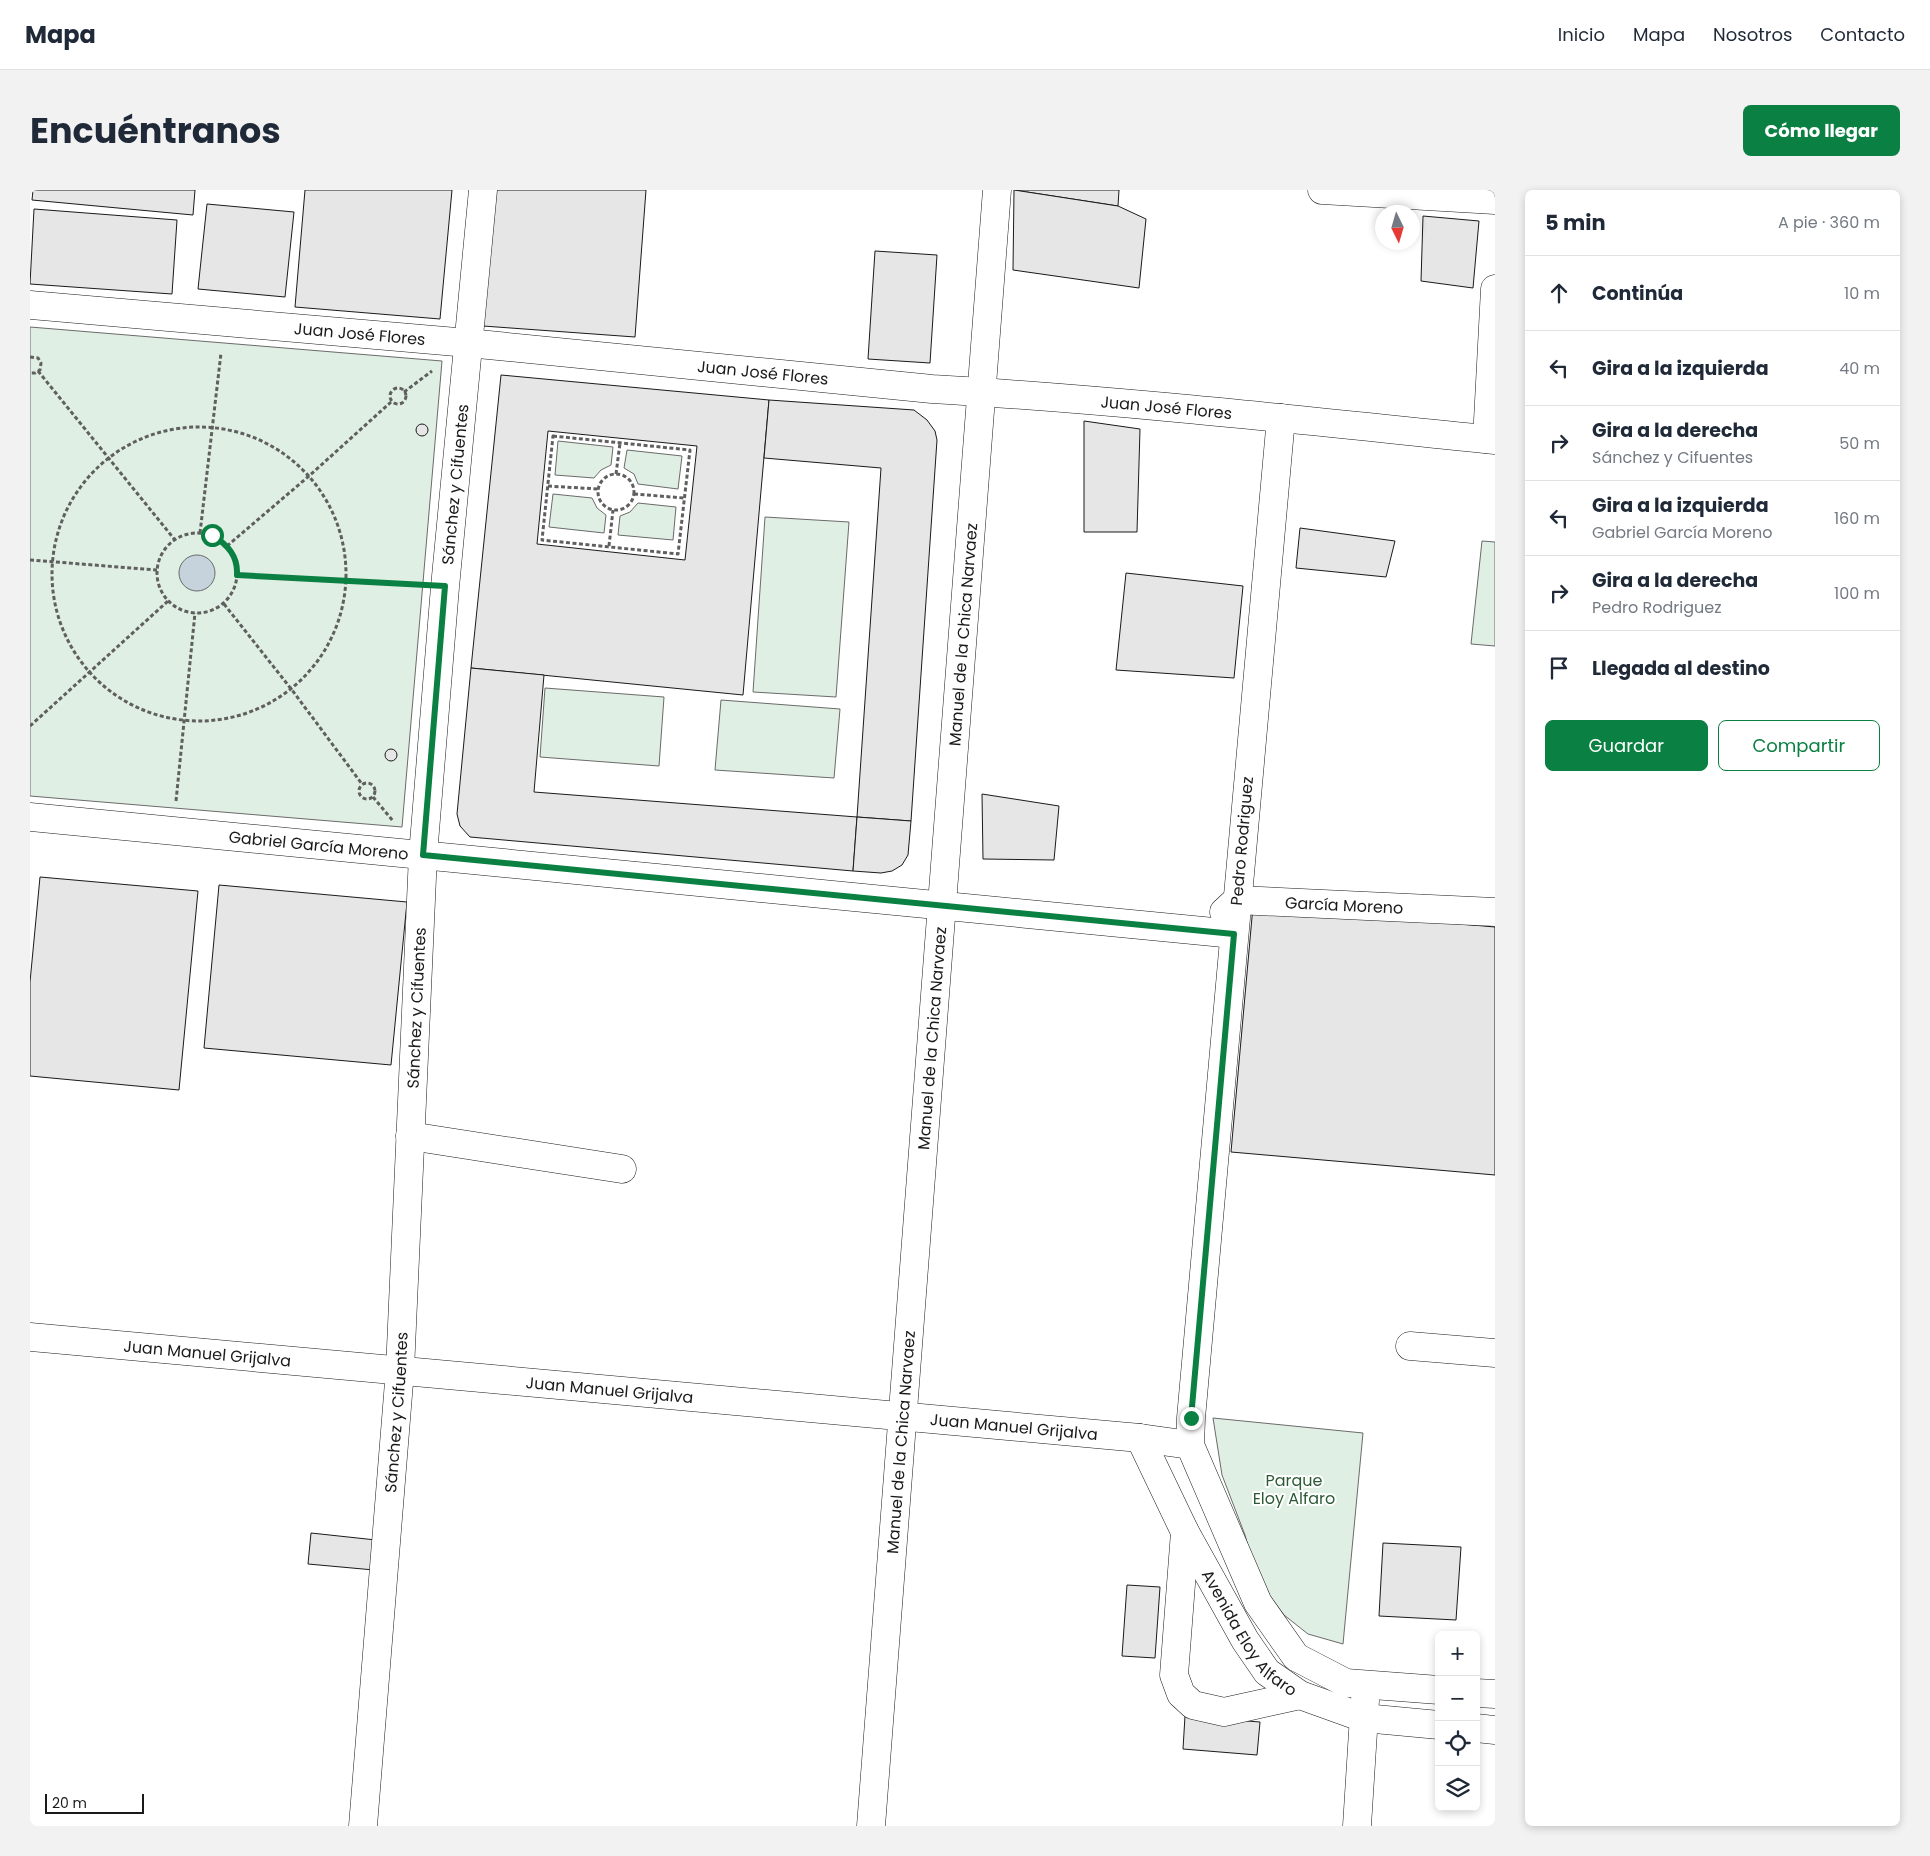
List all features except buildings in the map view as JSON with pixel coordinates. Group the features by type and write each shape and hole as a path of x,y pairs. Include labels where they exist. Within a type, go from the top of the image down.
{"street":[{"name":"Sánchez y Cifuentes","path":"363,1826 400,1370 423,855 445,586 483,190"},
{"name":"Manuel de la Chica Narvaez","path":"871,1826 997,190"},
{"path":"1322,190 1495,200"},
{"path":"1491,440 1495,289"},
{"name":"Juan José Flores","path":"30,305 468,343 932,389 1281,418 1491,440"},
{"name":"Pedro Rodriguez","path":"1190,1445 1281,418"},
{"name":"Gabriel García Moreno","path":"30,817 1234,934"},
{"path":"1206,931 1237,900"},
{"name":"García Moreno","path":"1237,900 1495,912"},
{"path":"410,1136 622,1169"},
{"name":"Juan Manuel Grijalva","path":"30,1337 1140,1438 1190,1445"},
{"path":"1410,1346 1495,1353"},
{"name":"Avenida Eloy Alfaro","path":"1140,1438 1185,1532 1245,1640 1267,1672 1300,1695 1364,1718 1435,1725"},
{"name":"Avenida Eloy Alfaro","path":"1190,1445 1258,1603 1296,1657 1346,1684 1435,1690"},
{"path":"1185,1532 1174,1675 1181,1694 1192,1705 1224,1712 1300,1695"},
{"path":"1357,1826 1367,1685"},
{"path":"1480,1693 1495,1694"},
{"path":"1480,1728 1495,1730"}],"path":[{"path":"200,533 224,323"},
{"path":"30,357 36,357 40,360 41,368 35,373 30,373"},
{"path":"38,371 175,540"},
{"path":"393,389 403,390 406,394 404,401 399,404 392,402 390,394 393,389"},
{"path":"227,546 392,402"},
{"path":"183,428 219,428 255,438 287,455 309,476 334,511 345,545 347,581 341,618 326,651 292,690 274,702 241,716 204,722 166,718 130,705 100,684 75,655 58,621 51,584 54,546 66,511 86,479 108,459 148,436 183,428"},
{"path":"553,436 690,450 678,554 542,540 548,486 553,436"},
{"path":"616,474 620,442"},
{"path":"616,474 627,478 634,494 629,503 620,509 614,510 603,504 599,499 598,490 605,477 616,474"},
{"path":"548,486 598,490"},
{"path":"634,494 684,498"},
{"path":"609,546 614,510"},
{"path":"200,533 212,535 227,546 238,566 238,580 233,593 224,604 212,611 185,612 169,601 158,585 157,570 166,548 175,540 187,534 200,533"},
{"path":"30,560 157,570"},
{"path":"237,575 445,586"},
{"path":"30,726 169,601"},
{"path":"224,604 292,690 362,784"},
{"path":"173,831 195,613"},
{"path":"368,782 374,786 376,791 373,797 366,799 360,795 359,789 362,784 368,782"}],"green space":[{"path":"30,327 442,361 402,827 30,796"},
{"path":"558,441 613,447 611,465 601,470 594,478 555,475"},
{"path":"627,450 682,456 678,489 638,484 634,474 624,468"},
{"path":"553,494 592,498 597,508 606,515 604,533 549,527"},
{"path":"638,503 676,507 673,540 618,535 620,516 630,512"},
{"path":"765,517 849,522 836,697 753,692"},
{"path":"1482,541 1495,542 1495,646 1471,644"},
{"path":"545,688 664,697 659,766 540,757"},
{"path":"721,700 840,709 834,778 715,770"},
{"name":"Parque Eloy Alfaro","path":"1213,1418 1363,1433 1343,1644 1308,1634 1284,1615 1257,1579 1245,1535 1222,1475"}],"shaded area":[{"path":"197,555 209,561 215,573 209,585 197,591 185,585 179,573 185,561"}],"route":[{"path":"212,535 223,542 232,553 238,566 237,575 445,586 423,855 1234,934 1191,1418"}]}
